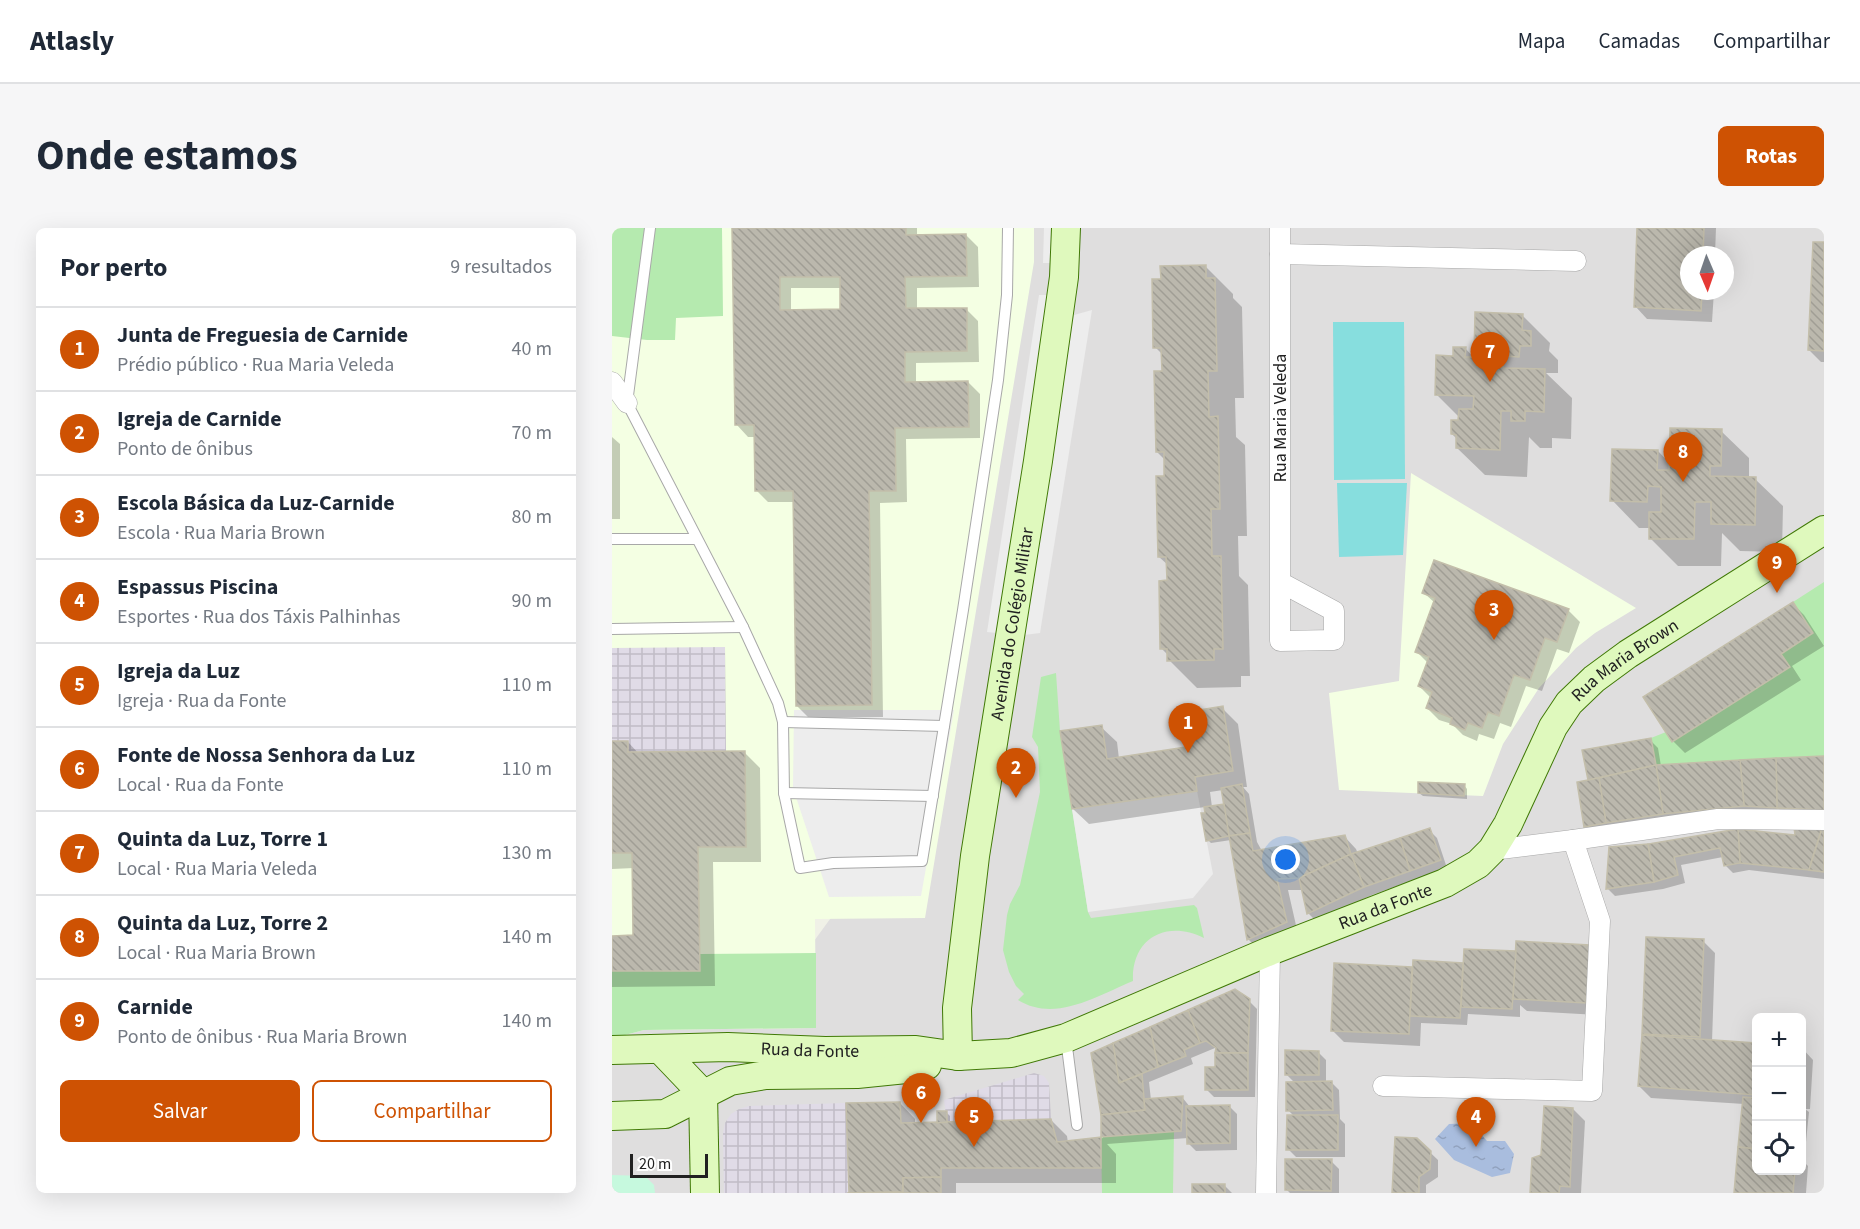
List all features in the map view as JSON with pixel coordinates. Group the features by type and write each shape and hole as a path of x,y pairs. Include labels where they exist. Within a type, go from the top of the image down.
{"main road":[{"name":"Avenida do Colégio Militar","path":"957,1056 957,1008 975,856 1038,461 1064,277 1066,228"},
{"name":"Rua Maria Brown","path":"1492,850 1508,824 1553,727 1569,703 1594,679 1628,654 1824,530"},
{"name":"Rua da Fonte","path":"612,1050 825,1047 916,1050 957,1056 1011,1053 1066,1038 1270,951 1445,883 1478,864 1492,850"},
{"path":"661,1050 703,1095 705,1193"},
{"name":"Rua da Fonte","path":"612,1116 665,1114 730,1081 766,1075 857,1074 916,1068 957,1056"}],"street":[{"name":"Rua Maria Veleda","path":"1280,228 1280,582"},
{"path":"1280,254 1576,261"},
{"path":"612,382 627,403"},
{"path":"1492,850 1718,819 1824,820"},
{"path":"1383,1086 1592,1091 1600,921 1573,840"},
{"path":"1266,1193 1270,951"}],"lane":[{"path":"650,228 627,403 743,627 778,704 783,722 784,793 800,868 833,863 922,861 998,380 1007,295 1008,228"},
{"path":"612,539 696,538"},
{"path":"612,629 743,627"},
{"path":"783,722 944,726"},
{"path":"784,793 933,795"},
{"path":"1066,1038 1077,1125"}],"shaded area":[{"path":"612,228 1034,228 1034,262 925,918 815,919 816,1028 644,1030 625,1035 612,1035"},
{"path":"980,228 1824,228 1824,1193 612,1193 612,1012 766,1007 897,827"},
{"path":"1044,228 1053,228 1052,263 1043,263"},
{"path":"1039,295 1049,295 997,633 987,632"},
{"path":"1092,310 1040,633 1024,635 1074,315"},
{"path":"1333,322 1404,322 1405,479 1334,480"},
{"path":"1411,473 1636,608 1595,633 1576,648 1539,688 1503,744 1483,796 1339,790 1329,693 1399,681"},
{"path":"1337,483 1407,483 1403,555 1339,557"},
{"path":"725,647 726,751 628,752 628,741 612,741 612,648"},
{"path":"794,710 954,710 921,896 829,897 793,788"},
{"path":"1197,791 1213,874 1193,898 1088,912 1072,809"},
{"path":"1034,1073 1044,1076 1049,1083 1051,1119 947,1122 944,1100"},
{"path":"846,1103 849,1193 724,1193 723,1133 725,1123 731,1114 749,1106"},
{"path":"612,1175 645,1176 654,1185 655,1193 612,1193"}],"green space":[{"path":"612,228 722,228 723,316 676,318 675,340 612,336"},
{"path":"1824,582 1824,756 1656,765 1651,738 1666,732 1672,742 1790,667 1781,654 1813,633 1793,602"},
{"path":"1056,673 1060,731 1088,912 1091,918 1194,905 1197,908 1204,938 1177,931 1154,936 1138,953 1133,981 1076,1005 1047,1009 1018,1000 1024,994 1016,986 1009,972 1003,950 1007,915 1020,885 1040,792 1038,747 1032,737 1041,677"},
{"path":"816,953 816,1028 644,1030 625,1035 612,1035 612,971 699,971 699,954"},
{"path":"1174,1131 1173,1193 1102,1193 1101,1137"}],"water":[{"path":"1471,1123 1487,1141 1505,1141 1514,1154 1510,1173 1492,1177 1454,1160 1435,1139 1449,1124"}],"building":[{"path":"732,228 906,228 906,235 966,234 967,276 905,277 906,308 967,308 967,351 905,352 905,382 968,381 969,427 895,428 896,491 869,491 872,705 796,706 793,491 755,491 754,425 735,425","holes":["780,277 840,277 840,309 780,310"]},
{"path":"1637,228 1704,228 1703,246 1680,246 1680,300 1702,300 1701,311 1634,307"},
{"path":"1813,242 1824,242 1824,351 1808,350"},
{"path":"1206,265 1206,278 1215,278 1217,371 1208,371 1209,417 1218,416 1220,509 1211,509 1212,556 1221,556 1223,649 1214,649 1214,660 1167,661 1167,649 1160,649 1159,581 1167,580 1166,557 1158,557 1156,476 1164,476 1164,452 1156,452 1154,371 1162,371 1161,348 1153,348 1152,279 1161,279 1160,266"},
{"path":"1475,312 1523,314 1522,330 1531,331 1531,346 1520,346 1519,357 1504,356 1503,368 1545,369 1544,412 1525,411 1525,421 1511,421 1511,411 1501,411 1500,450 1456,448 1456,435 1451,434 1451,420 1458,420 1459,409 1473,409 1474,396 1435,395 1436,355 1453,356 1453,347 1466,347 1465,357 1474,357"},
{"path":"1670,428 1722,429 1721,466 1710,466 1710,476 1756,477 1755,525 1711,524 1711,502 1695,502 1694,539 1649,539 1649,512 1661,512 1661,487 1648,486 1647,502 1610,501 1612,449 1658,450 1657,470 1669,470"},
{"path":"1434,560 1569,609 1557,642 1545,638 1530,680 1514,675 1499,716 1488,712 1482,728 1468,723 1465,730 1450,724 1452,718 1426,708 1432,692 1418,686 1429,657 1415,652 1435,598 1422,593"},
{"path":"1793,602 1813,633 1781,654 1790,667 1672,742 1643,697"},
{"path":"1223,706 1233,771 1195,777 1197,791 1072,809 1060,731 1102,725 1107,759 1186,747 1180,713"},
{"path":"1651,738 1656,765 1588,780 1582,750"},
{"path":"612,741 628,741 628,752 745,751 746,847 698,847 700,971 612,971 612,936 633,935 632,853 612,853"},
{"path":"1824,756 1824,810 1777,808 1776,758"},
{"path":"1776,758 1777,808 1744,806 1740,760"},
{"path":"1740,760 1744,806 1663,814 1656,765"},
{"path":"1656,765 1663,814 1606,823 1599,778"},
{"path":"1599,778 1606,823 1584,827 1577,782"},
{"path":"1418,782 1465,784 1464,796 1418,793"},
{"path":"1242,784 1250,833 1229,836 1221,788"},
{"path":"1224,804 1229,836 1206,841 1201,813 1205,813 1204,807"},
{"path":"1794,827 1822,828 1809,870 1740,863 1738,829 1795,835"},
{"path":"1430,828 1441,860 1410,871 1400,838"},
{"path":"1822,828 1824,828 1824,872 1809,870"},
{"path":"1738,829 1740,863 1724,866 1720,848 1674,857 1678,875 1654,882 1648,844"},
{"path":"1250,833 1253,851 1345,835 1351,854 1299,878 1277,879 1287,922 1247,940 1229,836"},
{"path":"1400,838 1410,871 1364,887 1351,854"},
{"path":"1648,844 1654,882 1606,889 1609,847"},
{"path":"1351,854 1364,887 1307,914 1299,878"},
{"path":"1646,937 1704,939 1700,1037 1642,1034"},
{"path":"1516,941 1590,945 1586,1003 1513,999"},
{"path":"1464,949 1516,951 1512,1009 1461,1007"},
{"path":"1413,960 1463,963 1460,1018 1410,1016"},
{"path":"1334,963 1412,967 1409,1034 1331,1031"},
{"path":"1235,989 1250,999 1248,1053 1215,1053 1216,1048 1206,1041 1200,1043 1188,1010"},
{"path":"1188,1010 1200,1043 1184,1050 1186,1056 1158,1067 1150,1027"},
{"path":"1150,1027 1158,1067 1119,1083 1113,1043"},
{"path":"1642,1035 1752,1043 1752,1095 1638,1086"},
{"path":"1113,1043 1119,1083 1142,1074 1145,1110 1101,1115 1091,1053"},
{"path":"1285,1050 1319,1051 1319,1075 1285,1075"},
{"path":"1215,1053 1248,1053 1248,1090 1205,1090 1205,1067 1215,1067"},
{"path":"1332,1081 1333,1110 1286,1111 1286,1082"},
{"path":"1183,1096 1181,1131 1101,1137 1101,1115 1145,1110 1144,1099"},
{"path":"1743,1097 1752,1098 1752,1149 1738,1147"},
{"path":"900,1102 901,1123 1051,1119 1057,1142 1101,1137 1101,1168 941,1168 941,1177 903,1178 903,1192 849,1193 846,1103"},
{"path":"1230,1105 1230,1143 1187,1144 1186,1106"},
{"path":"1544,1106 1573,1108 1570,1187 1560,1186 1559,1193 1530,1193 1532,1158 1541,1155"},
{"path":"937,1111 947,1111 947,1122 937,1123"},
{"path":"1287,1115 1338,1115 1338,1150 1286,1150"},
{"path":"1395,1137 1417,1138 1431,1151 1430,1169 1419,1177 1419,1193 1392,1193"},
{"path":"1738,1147 1752,1149 1752,1175 1795,1175 1793,1193 1734,1193"},
{"path":"1285,1159 1332,1159 1331,1191 1285,1190"},
{"path":"941,1177 941,1193 847,1193 903,1192 903,1178"},
{"path":"1192,1184 1225,1184 1225,1193 1192,1193"}],"place":[{"name":"Quinta da Luz, Torre 1","path":"1490,382"},
{"name":"Quinta da Luz, Torre 2","path":"1683,482"},
{"name":"Carnide","path":"1777,593"},
{"name":"Escola Básica da Luz-Carnide","path":"1494,640"},
{"name":"Junta de Freguesia de Carnide","path":"1188,753"},
{"name":"Igreja de Carnide","path":"1016,798"},
{"name":"Fonte de Nossa Senhora da Luz","path":"921,1123"},
{"name":"Igreja da Luz","path":"974,1147"},
{"name":"Espassus Piscina","path":"1476,1147"}]}
